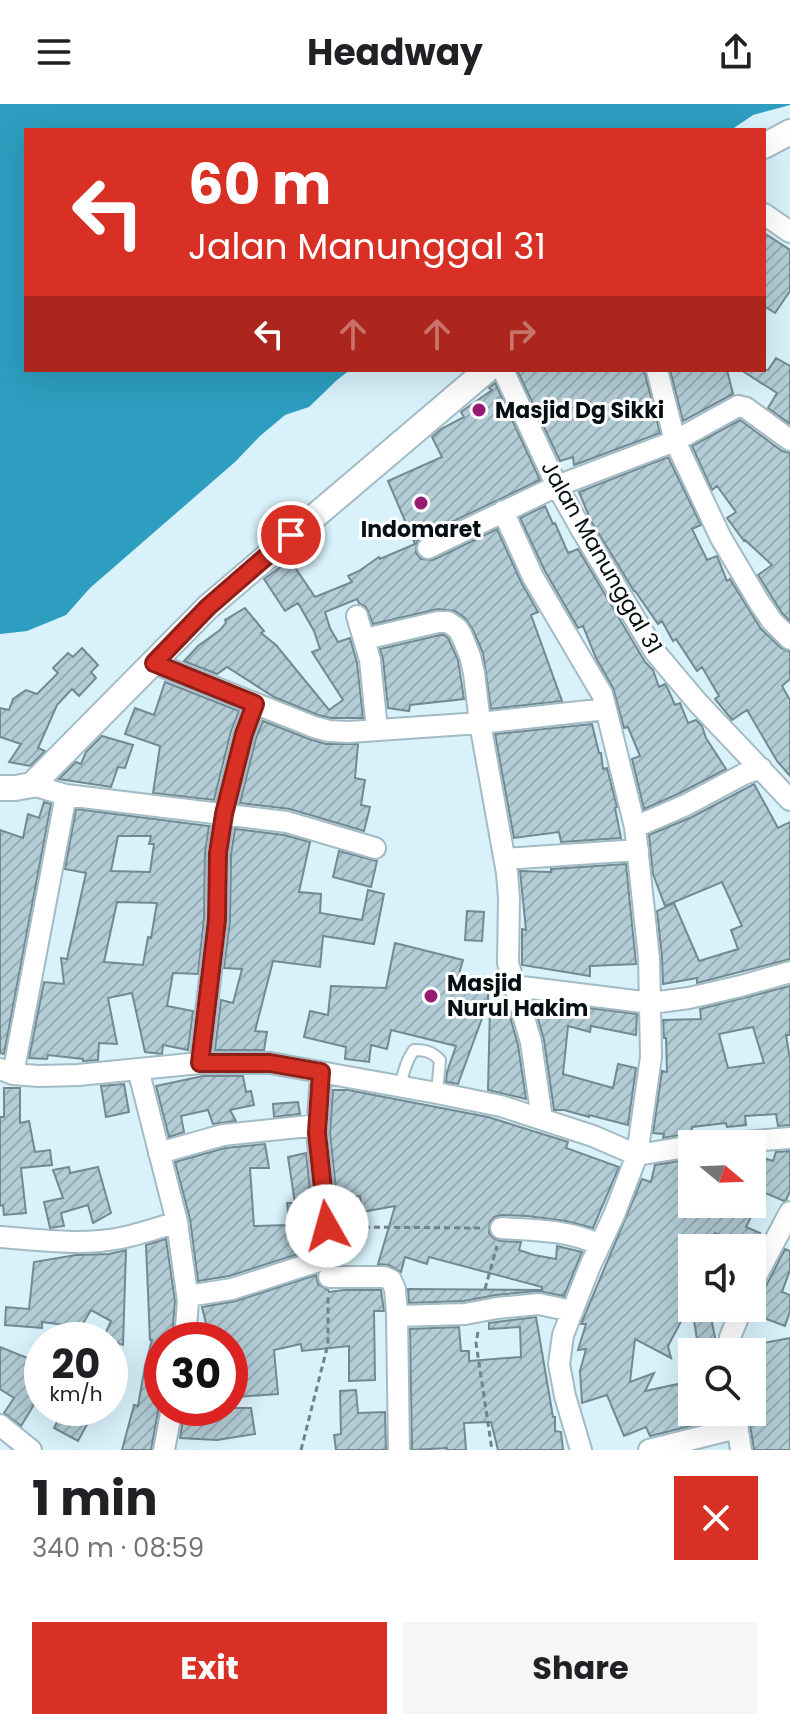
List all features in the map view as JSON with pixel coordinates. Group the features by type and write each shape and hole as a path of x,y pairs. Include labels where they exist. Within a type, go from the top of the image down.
{"street":[{"path":"766,145 790,132"},
{"path":"766,215 790,232"},
{"path":"32,785 208,607 485,372"},
{"name":"Jalan Manunggal 31","path":"504,372 557,486 655,652 698,703 790,800"},
{"path":"658,372 675,441 721,538 772,621 790,639"},
{"path":"428,548 557,486 675,441 738,406 746,408 790,440"},
{"path":"503,511 533,577 602,694 635,827 646,919 651,1057 637,1155 563,1335 559,1364 581,1450"},
{"path":"357,616 370,660 377,730"},
{"path":"365,639 448,622 462,636 470,656 505,859 509,898 508,963 534,1055 542,1119"},
{"path":"154,663 329,731 480,723 606,709"},
{"path":"200,1063 217,920 218,853 224,814 244,734 255,704"},
{"path":"635,827 761,768"},
{"path":"0,788 32,785 66,795 287,822 375,848"},
{"path":"66,795 6,1071 65,1076 200,1063 270,1063 501,1106 593,1136 637,1155 678,1148"},
{"path":"505,859 638,850"},
{"path":"514,986 651,1003 689,998 790,972"},
{"path":"138,1069 177,1222 188,1296 188,1322"},
{"path":"321,1072 318,1147 327,1226"},
{"path":"159,1153 223,1135 318,1125"},
{"path":"766,1140 790,1138"},
{"path":"766,1257 790,1212"},
{"path":"0,1237 99,1241 177,1222"},
{"path":"501,1228 564,1234 599,1245"},
{"path":"188,1296 328,1268 390,1279 395,1289 397,1314 399,1450"},
{"path":"397,1314 465,1314 539,1304 572,1311"},
{"path":"0,1425 31,1450"},
{"path":"164,1450 169,1426"},
{"path":"649,1450 719,1426"},
{"path":"737,1426 741,1450"}],"lane":[{"path":"400,1087 410,1055 414,1050 424,1050 434,1053 440,1060 437,1093"}],"path":[{"path":"492,1450 476,1343 501,1228"}],"water":[{"path":"0,104 790,104 753,115 734,128 24,128 24,372 347,372 309,407 285,415 260,436 235,462 90,588 66,615 27,631 0,634"}],"building":[{"path":"766,234 790,250 790,291 775,313 766,307"},
{"path":"776,358 790,366 790,424 768,408 777,393 744,372 768,370"},
{"path":"518,372 645,372 660,433 574,465 573,457 560,461"},
{"path":"671,372 728,372 733,394 683,421"},
{"path":"495,383 540,480 422,536 417,541 416,553 421,559 433,560 497,529 538,612 531,615 562,701 491,709 483,653 465,618 455,611 438,609 373,624 366,607 357,599 325,612 338,642 350,638 357,663 363,718 318,715 274,697 227,667 217,674 184,661 220,630 225,620 245,608 264,631 261,633 276,645 329,710 343,700 312,652 320,649 298,603 285,611 264,579 290,560 315,597 352,582 348,576 379,557 415,544 388,481 442,457 432,437 464,417 461,412 492,390 489,388"},
{"path":"740,420 782,451 790,453 790,621 758,575 772,565 744,541 727,518 736,512 717,486 712,490 692,446"},
{"path":"668,457 701,525 692,529 707,560 717,556 727,581 730,579 761,629 781,648 790,652 790,679 782,686 790,700 790,776 777,761 747,710 732,720 715,699 719,696 702,667 697,671 676,639 673,641 662,621 658,624 591,521 579,492"},
{"path":"545,506 568,553 578,549 645,662 653,670 659,687 665,684 675,705 680,703 688,723 696,720 702,726 726,769 644,809 632,759 640,756 628,727 624,728 613,688 583,626 578,628 545,571 520,518"},
{"path":"440,635 448,638 458,660 464,699 410,705 409,711 388,708 380,649"},
{"path":"82,648 98,665 91,672 96,678 79,696 72,689 57,705 38,748 45,751 30,766 9,762 21,744 0,737 0,708 9,710 13,699 26,690 37,694 58,673 53,668 68,653 73,657"},
{"path":"165,682 239,711 214,800 153,793 160,746 125,734 135,708 154,715"},
{"path":"263,721 326,744 358,744 355,778 365,780 361,805 370,807 364,831 290,809 240,803"},
{"path":"592,724 603,769 607,768 617,807 621,838 561,842 559,832 514,838 495,734"},
{"path":"102,736 133,745 125,768 118,767 111,787 59,779 76,762 81,764 86,752"},
{"path":"754,784 778,828 790,822 790,959 697,983 697,978 663,984 657,911 674,903 699,961 738,949 731,930 742,926 722,882 665,906 653,874 649,835 692,817"},
{"path":"44,802 51,804 4,1054 0,1053 0,830 23,838 28,814 39,818"},
{"path":"76,809 209,826 198,974 173,973 167,1006 193,1011 188,1050 163,1045 162,1054 145,1052 132,993 108,998 117,1044 99,1043 98,1060 83,1061 48,1055 47,1059 29,1058 44,982 64,984 61,958 67,959 86,873 65,869","holes":["118,836 151,836 149,844 154,844 150,872 111,871","117,902 157,903 143,965 104,962"]},
{"path":"235,829 284,835 310,842 299,892 321,894 320,913 362,920 368,890 384,894 374,944 323,936 320,967 273,961 255,1031 267,1032 264,1050 215,1050 221,1000 233,1003 242,969 224,968"},
{"path":"339,851 377,861 371,887 333,877"},
{"path":"626,864 636,964 590,966 590,976 522,965 522,929 526,930 520,871 551,872 551,869"},
{"path":"467,911 484,912 482,941 465,940"},
{"path":"395,943 463,960 455,988 488,989 488,1002 458,1084 446,1082 456,1046 391,1030 387,1049 371,1045 369,1062 345,1059 346,1047 304,1037 310,1011 328,1015 331,986 386,988"},
{"path":"790,986 790,1035 786,1035 790,1059 790,1125 778,1126 776,1114 745,1116 746,1125 727,1127 726,1123 692,1127 692,1130 678,1130 678,1135 663,1138 664,1134 653,1133 662,1071 667,1072 663,1020 701,1019 700,1009","holes":["753,1027 764,1063 728,1068 719,1034"]},
{"path":"533,1001 637,1014 636,1035 591,1026 590,1032 568,1026 563,1074 613,1088 618,1064 636,1068 628,1125 554,1110 544,1040"},
{"path":"507,1006 518,1045 526,1099 488,1090 490,1007"},
{"path":"203,1076 243,1076 246,1092 251,1091 254,1105 230,1110 236,1121 213,1124 208,1110 181,1116 184,1132 169,1137 156,1086"},
{"path":"124,1084 129,1112 106,1117 101,1086"},
{"path":"4,1088 20,1088 20,1123 29,1121 35,1152 50,1150 52,1165 21,1168 26,1213 4,1215 3,1205 0,1206 0,1117 4,1117"},
{"path":"333,1090 348,1090 488,1117 568,1142 566,1148 619,1167 593,1228 527,1216 501,1215 490,1222 489,1233 493,1238 521,1242 519,1250 534,1255 556,1259 557,1246 582,1252 564,1296 538,1291 464,1301 409,1303 408,1289 542,1290 542,1287 429,1257 427,1264 405,1257 401,1272 389,1265 378,1264 395,1206 362,1212 360,1196 337,1200 330,1133"},
{"path":"298,1102 300,1114 274,1117 273,1104"},
{"path":"265,1144 269,1168 250,1168 254,1226 290,1225 287,1203 295,1203 288,1157 306,1153 314,1227 320,1247 229,1276 198,1281 190,1219 175,1162 225,1148"},
{"path":"790,1151 790,1191 784,1201 766,1193 766,1159 773,1161 776,1152"},
{"path":"678,1161 678,1218 750,1218 746,1227 760,1233 678,1234 678,1322 681,1322 668,1346 671,1358 635,1339 630,1382 654,1373 645,1391 678,1384 678,1426 691,1426 650,1436 646,1427 624,1436 607,1395 582,1403 580,1371 586,1349 578,1350 586,1324 581,1324 642,1179 651,1182 655,1165"},
{"path":"69,1167 70,1173 98,1167 111,1213 93,1223 88,1205 61,1213 64,1226 50,1228 44,1202 63,1198 53,1170"},
{"path":"166,1239 175,1301 173,1322 149,1322 146,1245"},
{"path":"785,1249 790,1251 790,1270 782,1292 790,1295 790,1311 785,1326 766,1319 766,1286"},
{"path":"126,1250 124,1322 111,1322 91,1310 84,1322 5,1325 6,1307 29,1309 34,1262 76,1255"},
{"path":"316,1275 318,1284 329,1292 381,1290 384,1311 374,1311 375,1380 349,1381 349,1346 302,1351 301,1344 274,1350 278,1394 248,1396 248,1322 206,1322 202,1307 236,1301"},
{"path":"536,1317 555,1431 561,1432 563,1450 498,1450 491,1422 464,1423 466,1450 412,1450 410,1329 459,1327 461,1351 469,1351 469,1361 521,1357 520,1327 489,1329 489,1323"},
{"path":"694,1322 712,1322 715,1338 697,1338"},
{"path":"790,1338 790,1450 754,1450 750,1426 766,1426 766,1342"},
{"path":"0,1347 24,1357 24,1421 21,1426 4,1413 14,1398 0,1389"},
{"path":"144,1372 144,1426 155,1426 151,1450 122,1450 134,1405 138,1406"},
{"path":"356,1390 358,1413 385,1412 386,1450 336,1450 334,1435 341,1434 340,1391"},
{"path":"248,1408 251,1408 255,1434 217,1440 180,1438 182,1426 248,1426"},
{"path":"55,1426 86,1426 78,1441"}],"place":[{"name":"Masjid Dg Sikki","path":"479,410"},
{"name":"Indomaret","path":"421,503"},
{"name":"Masjid Nurul Hakim","path":"431,996"}],"route":[{"path":"291,535 208,607 154,663 255,704 244,734 224,814 218,853 217,920 200,1063 270,1063 321,1072 317,1133 327,1226"}]}
